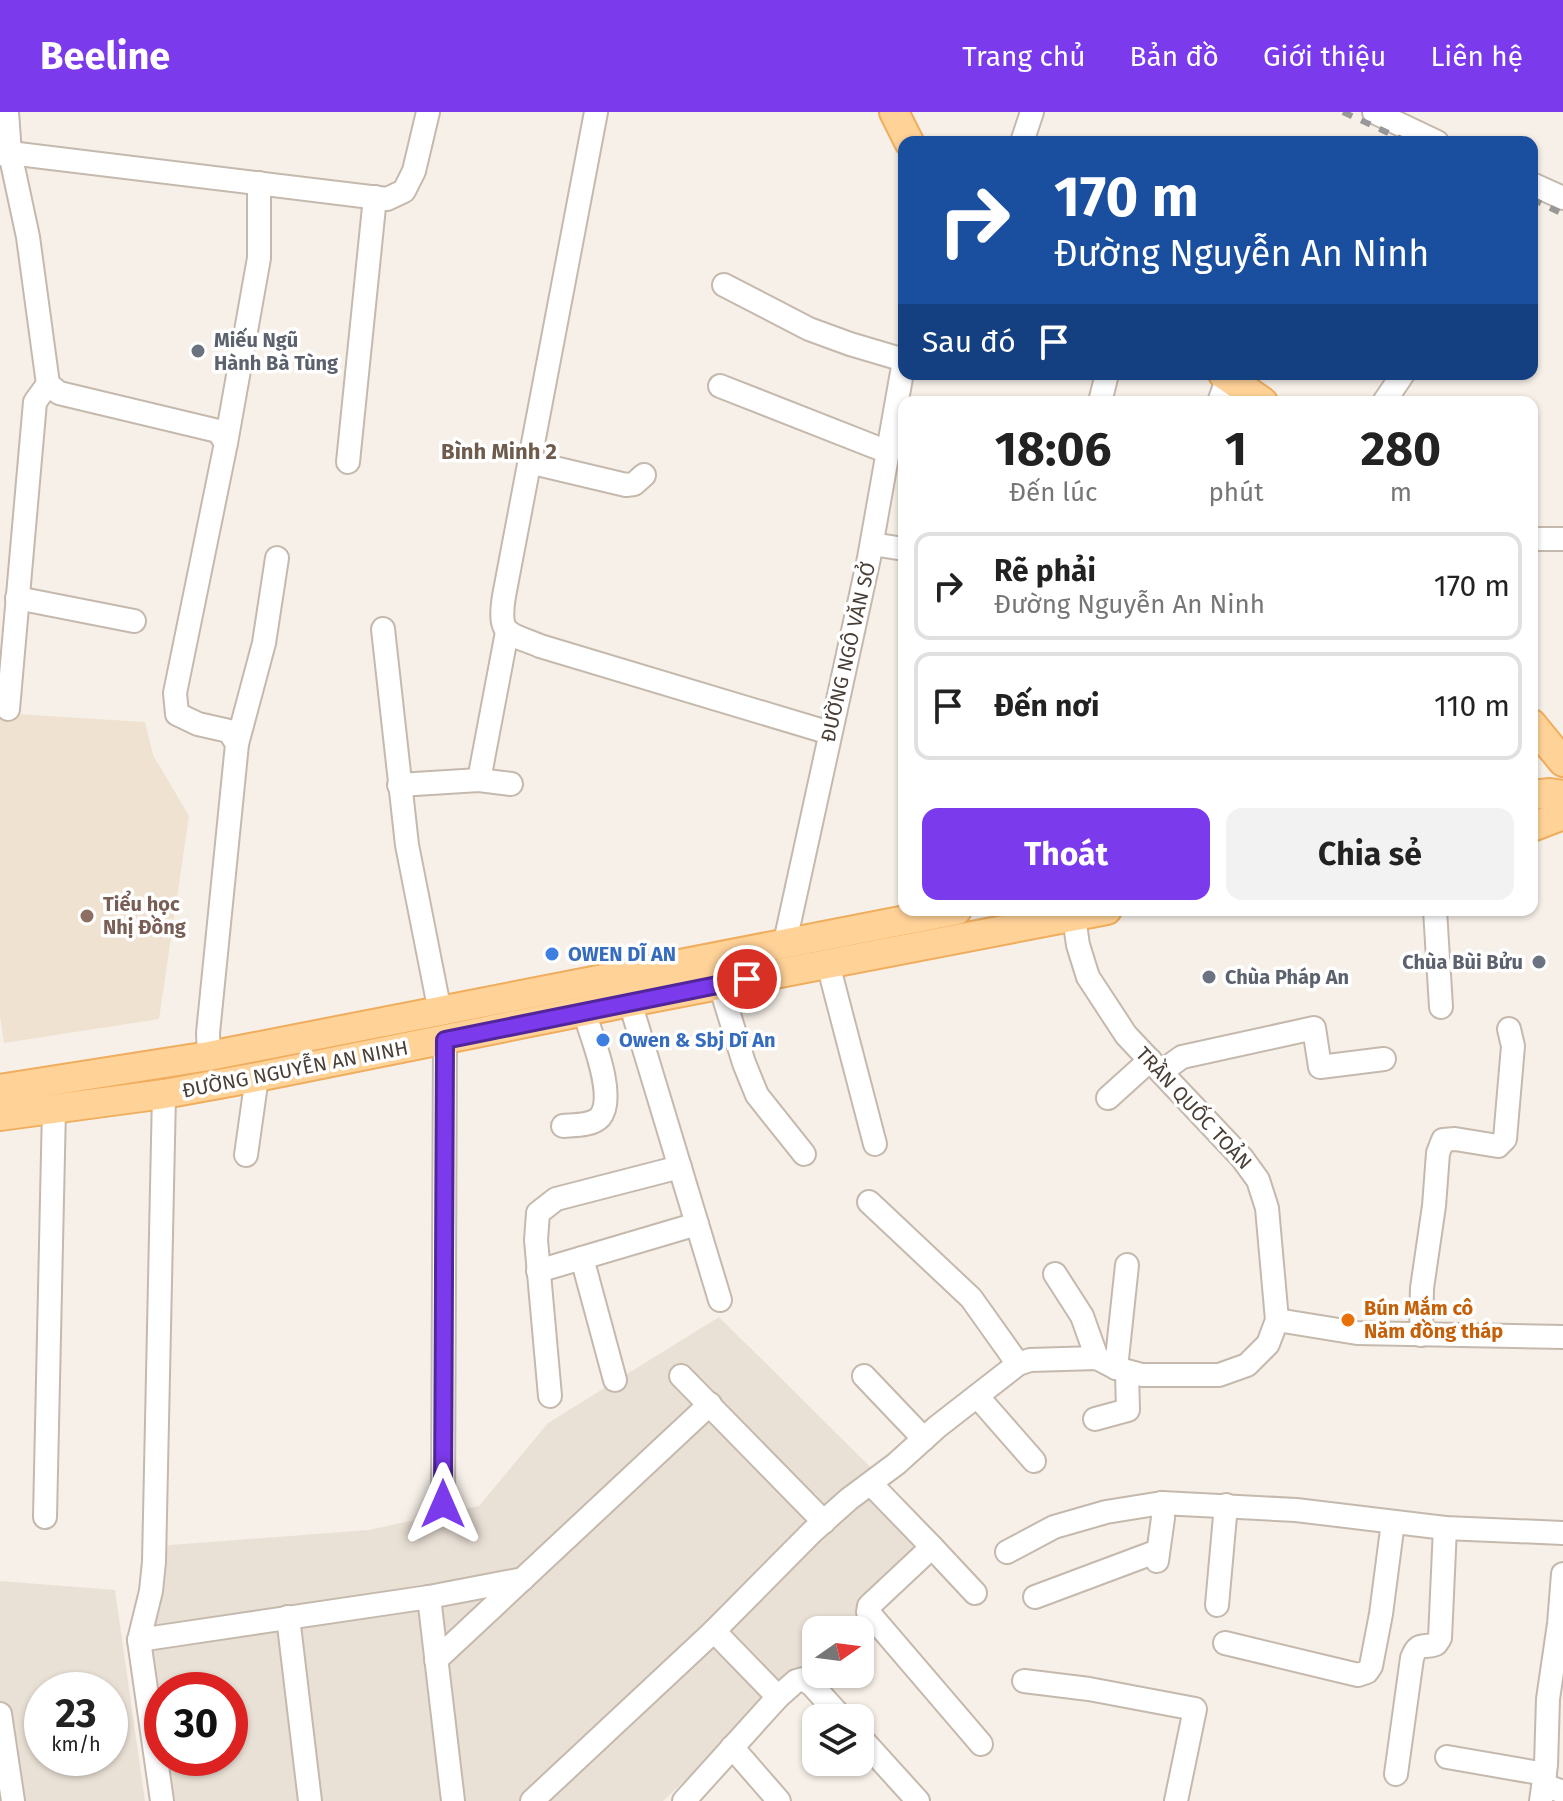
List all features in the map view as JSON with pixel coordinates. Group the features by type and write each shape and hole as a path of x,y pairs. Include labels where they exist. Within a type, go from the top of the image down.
{"main road":[{"path":"894,112 906,136"},
{"path":"1225,382 1252,396"},
{"path":"1538,731 1563,762"},
{"path":"1538,795 1563,795"},
{"path":"1538,825 1563,815"},
{"name":"ĐƯỜNG NGUYỄN AN NINH","path":"0,1116 164,1094 584,1012 626,989 785,942 922,916"},
{"name":"ĐƯỜNG NGUYỄN AN NINH","path":"0,1089 209,1056 440,1012 626,989 720,985 1059,916"},
{"path":"209,1056 214,1085"}],"street":[{"path":"7,112 5,154 28,237 48,384 59,393 218,431 226,443"},
{"path":"5,154 387,199 404,191 414,171 428,112"},
{"path":"596,112 502,608 503,627 507,632 540,646 830,733"},
{"path":"1024,136 1032,112"},
{"path":"1374,112 1424,136"},
{"path":"237,744 229,731 198,724 177,714 175,693 226,443 259,258 259,183"},
{"path":"1538,187 1563,198"},
{"path":"348,462 375,197"},
{"path":"724,285 809,329 898,358"},
{"name":"ĐƯỜNG NGÔ VĂN SỞ","path":"785,942 872,544 901,380"},
{"path":"8,709 35,402 48,384"},
{"path":"720,386 888,452"},
{"path":"529,462 626,485 634,484 644,475"},
{"path":"1538,539 1563,539"},
{"path":"872,544 898,548"},
{"path":"209,1056 208,1033 237,744 264,643 277,558"},
{"path":"17,598 134,621"},
{"path":"383,629 407,845 440,1012"},
{"path":"479,780 507,632"},
{"path":"399,785 479,780 511,784"},
{"name":"TRẦN QUỐC TOẢN","path":"1073,916 1088,977 1126,1035 1242,1158 1258,1180 1267,1208 1277,1320"},
{"path":"1435,916 1441,1007"},
{"path":"828,964 875,1144"},
{"path":"720,985 757,1095 804,1154"},
{"path":"626,989 720,1300"},
{"path":"563,1126 592,1122 605,1106 603,1077 584,1012"},
{"path":"1108,1098 1156,1066 1182,1057 1314,1028 1320,1067 1384,1059"},
{"path":"1421,1335 1422,1288 1438,1153 1443,1140 1498,1146 1505,1139 1513,1046 1509,1029"},
{"path":"443,1504 445,1040"},
{"path":"246,1155 257,1077"},
{"path":"162,1801 139,1640 151,1591 154,1562 164,1094"},
{"path":"45,1517 54,1108"},
{"path":"550,1396 538,1271 538,1213 556,1199 680,1167"},
{"path":"869,1202 971,1298 1018,1364"},
{"path":"538,1271 697,1224"},
{"path":"582,1258 615,1380"},
{"path":"1113,1366 1127,1265"},
{"path":"1055,1274 1082,1316 1091,1339 1113,1366 1128,1410 1095,1419"},
{"path":"532,1801 714,1631 849,1499 1018,1364 1030,1360 1113,1366 1142,1375 1219,1375 1247,1365 1268,1344 1277,1320 1357,1333 1563,1337"},
{"path":"681,1376 824,1522"},
{"path":"864,1376 924,1439"},
{"path":"977,1396 1034,1461"},
{"path":"436,1660 710,1404"},
{"path":"871,1484 975,1593"},
{"path":"1035,1597 1158,1556 1162,1503"},
{"path":"1007,1552 1054,1527 1106,1512 1162,1503 1296,1510 1445,1528 1563,1533"},
{"path":"1217,1605 1226,1505"},
{"path":"1225,1643 1358,1675 1367,1672 1371,1666 1381,1614 1393,1522"},
{"path":"1396,1774 1412,1658 1419,1647 1436,1644 1440,1638 1445,1528"},
{"path":"932,1547 869,1606 868,1612 981,1744"},
{"path":"1447,1757 1548,1788 1548,1699 1563,1574"},
{"path":"139,1640 429,1597 523,1579"},
{"path":"429,1597 453,1801"},
{"path":"288,1617 310,1801"},
{"path":"714,1631 778,1697"},
{"path":"684,1801 796,1681 803,1679 812,1685 829,1704"},
{"path":"1024,1681 1089,1689 1195,1709 1176,1801"},
{"path":"0,1714 13,1801"},
{"path":"732,1747 779,1801"},
{"path":"874,1752 918,1801"}],"shaded area":[{"name":"Tiểu học Nhị Đồng","path":"0,713 145,722 153,755 189,816 159,1019 4,1043 0,1017"},
{"path":"719,1317 942,1538 859,1616 802,1616 802,1670 663,1801 159,1801 155,1776 248,1776 248,1672 144,1672 144,1706 133,1636 143,1547 369,1530 479,1506 548,1423"},
{"path":"0,1581 115,1590 127,1672 24,1672 24,1776 128,1776 128,1681 145,1801 0,1801"}],"railway":[{"path":"1343,112 1395,136"},
{"path":"1538,202 1563,214"}],"place":[{"name":"Miếu Ngũ Hành Bà Tùng","path":"198,351"},
{"name":"Tiểu học Nhị Đồng","path":"87,916"},
{"name":"OWEN DĨ AN","path":"552,954"},
{"name":"Chùa Bùi Bửu","path":"1539,962"},
{"name":"Chùa Pháp An","path":"1209,977"},
{"name":"Owen & Sbj Dĩ An","path":"603,1040"},
{"name":"Bún Mắm cô Năm đồng tháp","path":"1348,1320"}],"district":[{"name":"Bình Minh 2","path":"499,451"}],"route":[{"path":"443,1504 445,1040 747,979"}]}
